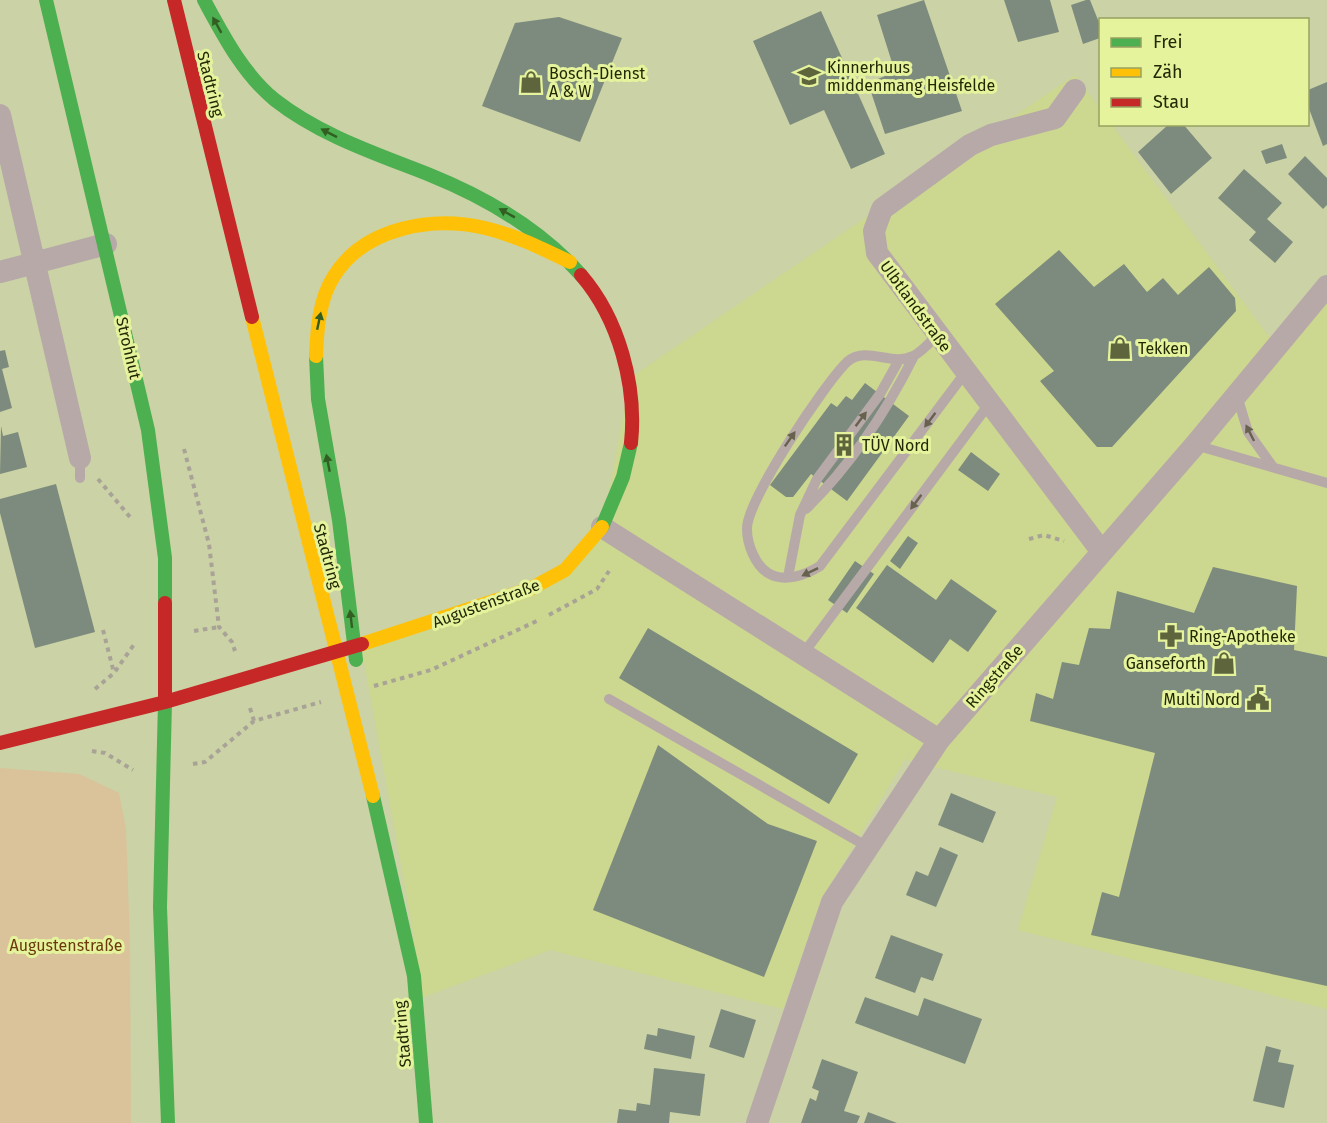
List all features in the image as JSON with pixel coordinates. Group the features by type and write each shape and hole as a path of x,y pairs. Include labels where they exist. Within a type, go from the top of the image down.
{"main road":[{"name":"Strohhut","path":"46,0 106,244 148,430 158,492 165,558 165,702 160,907 168,1123"},
{"name":"Stadtring","path":"174,0 304,531 370,781 414,976 426,1123"},
{"path":"204,0 231,51 273,98 312,124 340,139 454,186 513,216 570,262"},
{"path":"370,781 339,521 322,432 316,379 318,326 326,292 337,270 356,251 380,235 415,225 447,222 485,225 523,238 570,262"},
{"name":"Augustenstraße","path":"0,743 165,702 432,623 530,589 565,570 584,552 602,527 624,475 631,444 631,395 623,350 606,308 570,262"},
{"path":"410,1093 414,976"}],"street":[{"name":"Ulbtlandstraße","path":"1075,90 1054,118 991,135 970,145 882,209 874,231 877,253 988,404 1102,552"},
{"path":"0,115 37,264 80,468"},
{"path":"0,273 106,244"},
{"name":"Ringstraße","path":"757,1123 832,902 939,740 1195,446 1327,286"},
{"path":"602,527 939,740"}],"lane":[{"path":"800,516 828,487 891,402 914,356 938,335"},
{"path":"914,356 899,360 866,355 848,361 787,442 760,492 746,528 754,559 769,574 788,577 805,576 820,567 965,373"},
{"path":"788,577 800,516 817,479 880,394 899,360"},
{"path":"1237,394 1248,432 1273,467"},
{"path":"804,654 988,404"},
{"path":"1195,446 1327,483"},
{"path":"609,699 868,847"}],"path":[{"path":"80,468 137,525"},
{"path":"1029,539 1044,535"},
{"path":"364,689 431,670 575,603 597,589 626,542"},
{"path":"219,627 232,642"},
{"path":"103,630 114,673"},
{"path":"105,681 114,673 136,640"},
{"path":"206,762 254,721 331,699"},
{"path":"105,753 139,774"}],"shaded area":[{"path":"1075,75 1099,108 1099,126 1113,126 1278,349 1327,296 1327,1009 1018,930 1057,797 906,760 911,749 821,900 783,1009 550,950 421,998 412,926 361,645 530,593 602,531 630,378"}],"green space":[{"name":"Augustenstraße","path":"0,768 79,774 119,793 126,828 130,946 131,1123 0,1123"}],"building":[{"path":"924,0 962,111 885,134 868,83 895,72 877,15"},
{"path":"1004,0 1050,0 1059,32 1018,42"},
{"path":"1090,0 1099,22 1099,38 1083,44 1071,5"},
{"name":"Kinnerhuus middenmang Heisfelde","path":"821,11 885,154 851,169 824,110 790,125 753,41"},
{"path":"559,17 622,38 580,142 482,106 515,23"},
{"path":"1327,82 1327,144 1323,146 1309,109 1309,90"},
{"path":"1167,126 1185,126 1212,158 1171,194 1138,152"},
{"path":"1282,144 1287,158 1266,164 1261,151"},
{"path":"1305,156 1327,178 1327,205 1323,209 1288,174"},
{"path":"1244,169 1282,203 1267,219 1293,242 1275,263 1249,240 1256,232 1218,198"},
{"path":"1059,250 1094,287 1124,264 1147,292 1163,278 1178,295 1209,267 1235,298 1236,311 1112,447 1097,447 1040,381 1054,371 995,304"},
{"path":"5,350 9,367 2,369 12,408 0,412 0,351"},
{"name":"TÜV Nord","path":"865,383 909,416 847,501 811,474 793,497 786,497 770,485 831,403 837,407 846,396 852,400"},
{"path":"1,426 3,436 18,432 27,467 0,474"},
{"path":"971,452 1000,474 988,491 958,470"},
{"path":"56,484 95,632 35,648 0,513 0,499"},
{"path":"908,536 918,543 900,569 890,561"},
{"path":"855,561 874,574 847,613 828,600"},
{"path":"887,565 936,600 951,579 997,611 968,652 950,639 933,663 856,608"},
{"path":"1213,567 1297,586 1294,650 1327,657 1327,986 1091,935 1102,892 1119,897 1155,753 1030,721 1036,693 1053,699 1062,662 1079,665 1089,628 1110,629 1117,591 1194,613"},
{"path":"648,628 858,754 829,804 619,678"},
{"path":"658,745 768,824 817,841 764,977 593,910"},
{"path":"951,793 996,812 983,843 938,825"},
{"path":"940,847 958,855 936,907 906,895 916,871 928,876"},
{"path":"891,935 943,954 933,981 921,977 915,993 875,978"},
{"path":"865,997 918,1016 924,998 982,1019 965,1064 855,1023"},
{"path":"721,1009 756,1020 744,1058 709,1047"},
{"path":"658,1028 695,1036 691,1059 644,1049 647,1034 657,1036"},
{"path":"1266,1046 1281,1050 1278,1062 1294,1065 1284,1108 1253,1101"},
{"path":"822,1059 858,1072 844,1111 860,1116 857,1123 801,1123 810,1098 816,1101 819,1091 812,1088"},
{"path":"654,1068 705,1074 700,1116 670,1112 669,1123 617,1123 619,1109 636,1111 637,1103 650,1105"},
{"path":"868,1112 897,1123 864,1123"}],"traffic: fast":[{"path":"46,0 148,430 165,558 165,603"},
{"path":"204,0 243,66 275,100 330,134 451,184 512,216 548,243 581,275"},
{"path":"316,356 318,399 339,520 356,660"},
{"path":"602,527 623,477 631,443"},
{"path":"165,702 160,907 168,1123"},
{"path":"373,796 414,976 426,1123"}],"traffic: slow":[{"path":"316,356 320,315 329,285 347,259 363,246 381,236 422,225 465,225 507,234 570,262"},
{"path":"252,317 373,796"},
{"path":"362,644 530,589 565,570 602,527"}],"traffic: jam":[{"path":"174,0 252,317"},
{"path":"581,275 606,312 622,354 631,399 631,443"},
{"path":"165,603 165,702 362,644"},
{"path":"0,743 165,702"}],"place":[{"name":"Kinnerhuus middenmang Heisfelde","path":"809,76"},
{"name":"Bosch-Dienst A & W","path":"531,82"},
{"name":"Tekken","path":"1120,348"},
{"name":"TÜV Nord","path":"844,445"},
{"name":"Ring-Apotheke","path":"1171,636"},
{"name":"Ganseforth","path":"1224,663"},
{"name":"Multi Nord","path":"1258,699"}]}
